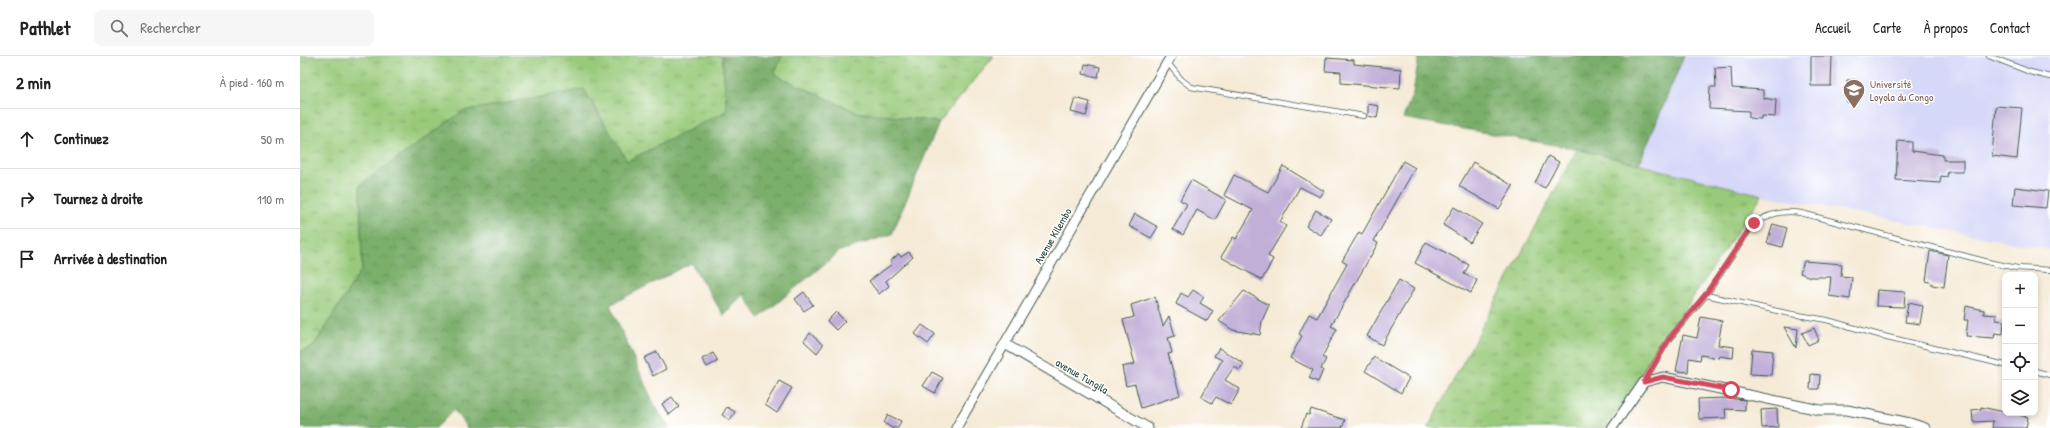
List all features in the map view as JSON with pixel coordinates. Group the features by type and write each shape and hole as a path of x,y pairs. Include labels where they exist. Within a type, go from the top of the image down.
{"street":[{"name":"Avenue Kilembo","path":"956,428 1169,59"},
{"name":"avenue Tungila","path":"1005,344 1148,428"},
{"path":"1612,428 1644,382 1663,377 1806,408 1826,411 1843,410 1910,423 1925,428"}],"lane":[{"path":"1989,56 2030,72 2050,76"},
{"path":"1169,59 1181,79 1191,86 1364,116"},
{"path":"1644,382 1669,339 1706,294 1754,223 1763,217 1790,211 1880,232 1992,263 2017,268 2050,270"},
{"path":"1706,294 1786,313 1827,320 1880,336 2002,363"},
{"path":"2038,372 2050,375"}],"shaded area":[{"name":"Université Loyola du Congo","path":"1678,56 2050,56 2050,250 1762,195 1639,164"}],"green space":[{"path":"300,56 722,56 727,111 627,161 584,89 360,185 362,269 313,347 300,352"},
{"path":"722,56 782,56 774,74 856,112 939,122 892,234 840,251 759,318 743,294 724,316 691,263 610,305 653,402 669,428 467,428 454,410 436,428 300,428 300,352 313,347 362,269 360,185 463,111 584,89 627,161 727,111"},
{"path":"782,56 994,56 939,122 856,112 774,74"},
{"path":"1419,56 1684,56 1639,164 1577,149 1403,118 1413,93"},
{"path":"1577,149 1762,195 1605,428 1428,428"}],"building":[{"path":"1811,56 1832,56 1831,86 1811,86"},
{"path":"1326,58 1354,60 1354,64 1401,69 1400,88 1341,83 1341,72 1325,71"},
{"path":"1085,64 1100,67 1098,77 1083,74"},
{"path":"1731,67 1732,88 1763,90 1763,98 1776,100 1775,117 1761,116 1761,119 1749,118 1749,111 1709,109 1710,87 1716,87 1715,68"},
{"path":"1847,80 1856,80 1857,102 1847,102"},
{"path":"1075,98 1090,102 1086,116 1071,112"},
{"path":"1368,104 1379,106 1377,118 1368,116"},
{"path":"1996,106 2022,108 2017,159 1992,156"},
{"path":"1898,141 1912,142 1912,151 1943,155 1943,160 1963,160 1963,172 1948,172 1947,177 1941,176 1940,183 1896,180"},
{"path":"1548,156 1559,162 1545,188 1535,183"},
{"path":"1403,161 1415,168 1374,241 1378,243 1331,326 1337,329 1322,357 1326,359 1321,369 1323,370 1318,382 1309,378 1313,370 1290,358 1302,336 1299,334 1309,314 1317,318 1347,264 1342,261 1359,232 1362,234"},
{"path":"1473,162 1513,186 1499,209 1459,186"},
{"path":"1283,166 1324,191 1320,197 1300,187 1280,222 1286,226 1268,256 1273,259 1262,280 1221,257 1233,237 1236,239 1253,210 1224,195 1234,175 1268,192"},
{"path":"1191,180 1226,200 1215,220 1197,210 1183,235 1173,229 1187,204 1180,200"},
{"path":"2015,187 2048,191 2046,208 2013,205"},
{"path":"1454,207 1482,224 1470,242 1443,225"},
{"path":"1316,210 1331,219 1321,235 1306,226"},
{"path":"1135,214 1158,227 1151,238 1129,226"},
{"path":"1773,224 1787,228 1782,247 1767,243"},
{"path":"1426,242 1469,265 1464,274 1477,280 1471,293 1415,263"},
{"path":"1930,251 1948,255 1944,287 1932,285 1932,283 1926,281"},
{"path":"909,252 913,257 886,281 889,286 879,294 869,281 892,264 890,261 899,254 901,257"},
{"path":"1804,261 1842,264 1841,276 1852,277 1850,299 1829,296 1831,277 1810,277 1800,273"},
{"path":"1399,280 1414,289 1382,345 1367,336"},
{"path":"1193,290 1204,297 1200,303 1213,311 1207,321 1176,304 1181,293 1188,297"},
{"path":"1877,290 1905,292 1904,307 1876,306"},
{"path":"1244,291 1269,305 1262,321 1260,335 1233,330 1219,321"},
{"path":"804,292 813,305 804,311 795,299"},
{"path":"1155,297 1163,326 1169,316 1175,336 1168,338 1172,353 1168,354 1180,395 1141,408 1135,384 1126,386 1122,367 1135,364 1123,320 1134,317 1131,305"},
{"path":"1908,303 1923,306 1920,324 1905,322"},
{"path":"1966,306 1984,310 1984,314 1997,315 1996,320 2002,321 2002,334 1995,333 1994,338 1966,336 1968,320 1964,320"},
{"path":"836,312 845,321 836,330 827,321"},
{"path":"1701,317 1722,321 1718,345 1734,347 1733,358 1719,356 1719,358 1701,355 1700,360 1689,358 1688,372 1676,371 1683,335 1697,338"},
{"path":"922,325 935,334 928,344 915,334"},
{"path":"1784,327 1798,329 1796,348"},
{"path":"1814,328 1819,340 1808,345 1802,333"},
{"path":"810,333 823,345 817,353 804,341"},
{"path":"1219,348 1244,364 1240,370 1234,367 1225,380 1240,389 1231,405 1216,397 1212,403 1201,397 1222,360 1214,356"},
{"path":"1752,349 1773,351 1771,375 1750,374"},
{"path":"657,352 666,369 653,376 644,358"},
{"path":"713,353 718,361 707,367 702,359"},
{"path":"1374,357 1409,378 1401,393 1365,371"},
{"path":"932,372 943,378 935,393 923,386"},
{"path":"1811,374 1820,375 1819,389 1810,389"},
{"path":"779,381 792,388 777,413 765,405"},
{"path":"672,397 679,407 669,415 662,404"},
{"path":"1725,398 1745,400 1745,410 1725,409 1726,418 1699,419 1698,399"},
{"path":"727,407 735,412 730,420 722,415"},
{"path":"1981,407 2002,411 2002,416 2028,417 2026,428 1992,428 1993,421 1973,422 1972,410 1981,409"},
{"path":"1311,409 1345,420 1342,428 1301,428 1306,414 1309,415"},
{"path":"1777,409 1778,427 1762,428 1761,410"},
{"path":"888,415 901,421 898,428 892,428 884,423"}],"place":[{"name":"Université Loyola du Congo","path":"1854,110"}],"route":[{"path":"1731,390 1663,377 1644,382 1669,339 1706,294 1754,223"}]}
